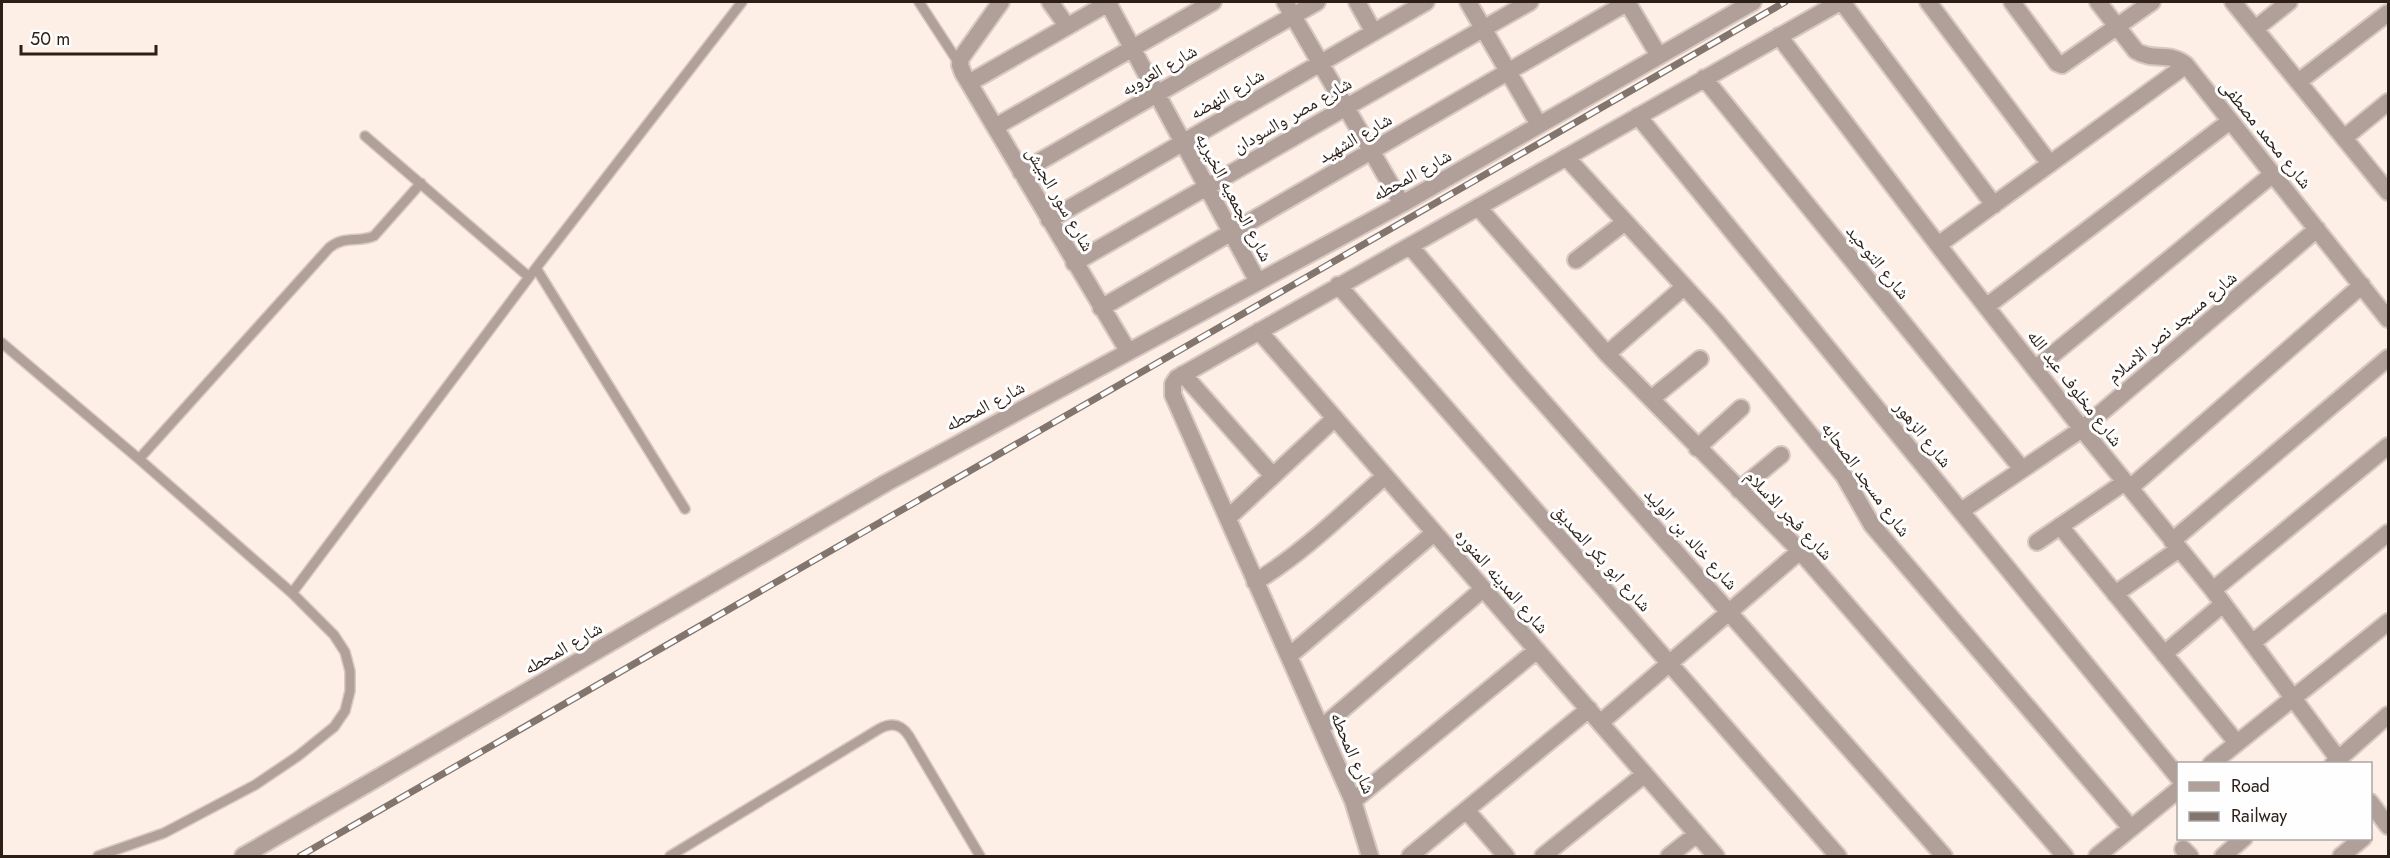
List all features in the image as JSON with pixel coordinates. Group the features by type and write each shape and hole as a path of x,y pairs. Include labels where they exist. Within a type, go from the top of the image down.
{"street":[{"path":"960,65 961,58 1001,2"},
{"path":"1050,2 1067,26"},
{"path":"969,83 1109,2"},
{"name":"شارع الجمعيه الخيريه","path":"1109,2 1258,282"},
{"path":"995,127 1213,2"},
{"name":"شارع العروبه","path":"1021,172 1157,94 1289,8 1317,2"},
{"path":"1356,2 1373,31"},
{"name":"شارع النهضه","path":"1049,220 1426,2"},
{"path":"1468,2 1539,125"},
{"name":"شارع مصر والسودان","path":"1074,263 1530,2"},
{"path":"1628,2 1659,56"},
{"name":"شارع الشهيد","path":"1101,308 1628,2"},
{"name":"شارع المحطه","path":"243,856 886,483 1402,204 1753,2"},
{"path":"1273,476 1183,375 1338,285 1841,2 1994,206"},
{"path":"1928,2 2049,164"},
{"path":"2012,2 2057,63 2062,65 2152,2"},
{"path":"1938,245 2186,65 2172,57 2144,56 2136,51 2098,2"},
{"path":"2233,2 2388,191"},
{"path":"2255,29 2289,2"},
{"path":"1289,8 1402,204"},
{"path":"2298,82 2388,13"},
{"name":"شارع مخلوف عبد الله","path":"1779,36 2082,429 2213,590 2338,762"},
{"name":"شارع سور الجيش","path":"960,65 1074,263 1128,351"},
{"name":"شارع محمد مصطفى","path":"2186,65 2388,319"},
{"name":"شارع التوحيد","path":"1704,78 2022,469"},
{"path":"2344,138 2388,102"},
{"name":"شارع الزهور","path":"1638,116 2177,776"},
{"path":"1987,306 2230,121"},
{"name":"شارع مسجد الصحابه","path":"1566,157 1768,383 1844,476 1872,525 2132,828"},
{"path":"2035,369 2273,174"},
{"name":"شارع فجر الاسلام","path":"1478,207 1607,354 1800,551 2065,856"},
{"path":"1576,260 1625,222"},
{"name":"شارع مسجد نصر الاسلام","path":"1961,511 2082,429 2317,229"},
{"name":"شارع خالد بن الوليد","path":"1410,246 1516,371 1944,856"},
{"name":"شارع ابو بكر الصديق","path":"1338,285 1838,856"},
{"path":"2037,542 2127,485 2362,285"},
{"path":"1607,354 1684,287"},
{"name":"شارع المدينه المنوره","path":"1259,331 1716,856"},
{"path":"2115,594 2176,545 2388,357"},
{"path":"1651,399 1700,359"},
{"name":"شارع المحطه","path":"1183,375 1177,378 1171,389 1353,801 1370,856"},
{"path":"1697,448 1741,408"},
{"path":"1228,519 1335,418"},
{"path":"2213,590 2388,446"},
{"path":"1739,490 1781,455"},
{"path":"1255,582 1281,567 1307,546 1384,476"},
{"path":"2060,526 2237,743"},
{"path":"1289,656 1434,533"},
{"path":"2252,643 2388,533"},
{"path":"1600,723 1800,551"},
{"path":"1321,728 1483,589"},
{"path":"2164,654 2223,604"},
{"path":"2213,762 2388,622"},
{"path":"1353,801 1537,650"},
{"path":"1410,856 1589,709"},
{"path":"2338,762 2388,715"},
{"path":"1543,856 1645,774"},
{"path":"2097,856 2177,791"},
{"path":"2372,804 2387,823 2372,832"},
{"path":"1467,811 1506,856"},
{"path":"1669,856 1697,834"},
{"path":"2223,856 2242,840"},
{"path":"2342,856 2361,840"}],"lane":[{"path":"292,593 529,277 742,2"},
{"path":"918,2 960,65"},
{"path":"365,136 529,277"},
{"path":"139,459 329,248 342,239 366,240 374,236 421,183"},
{"path":"536,268 685,509"},
{"path":"2,344 139,459 292,593 334,635 345,652 350,671 350,691 345,711 334,727 298,756 255,785 164,833 98,856"},
{"path":"670,856 879,729 887,725 896,725 904,729 909,736 980,856"}],"railway":[{"path":"300,856 1785,2"}]}
